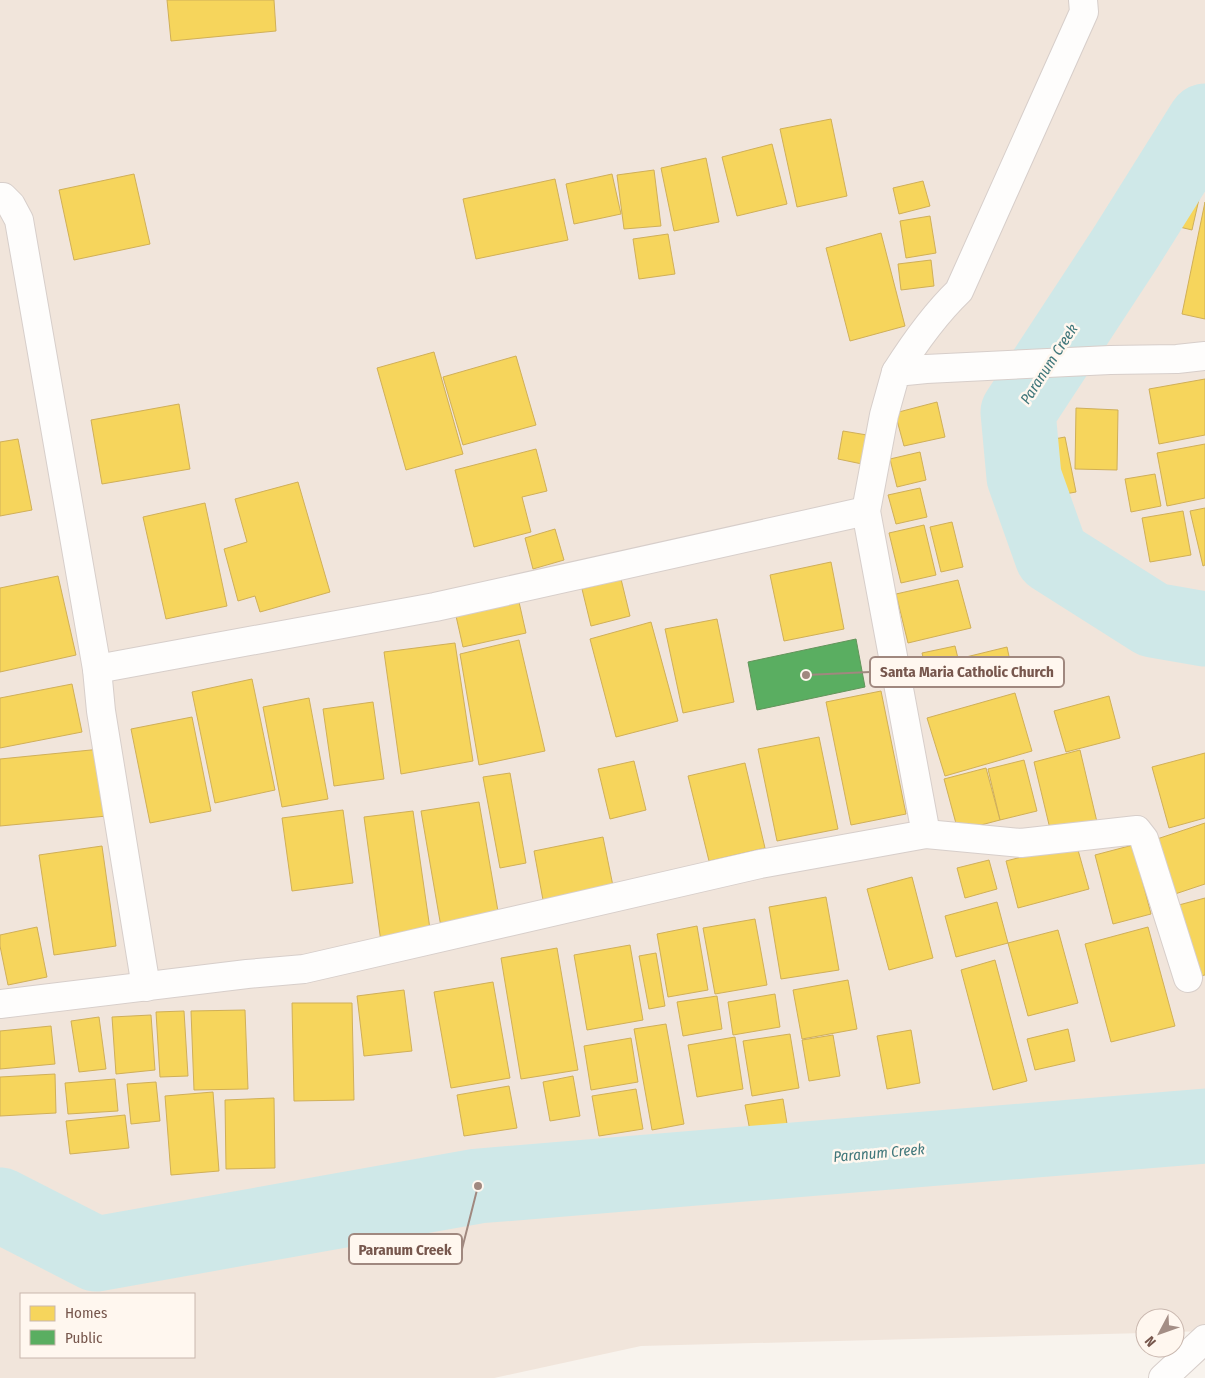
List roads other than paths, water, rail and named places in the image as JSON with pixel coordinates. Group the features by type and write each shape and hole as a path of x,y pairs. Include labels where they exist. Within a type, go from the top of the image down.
{"street":[{"path":"926,834 866,511 884,415 896,372 915,342 938,312 959,291 1084,12 1082,0"},
{"path":"0,197 3,197 11,205 19,220 97,669 103,721 146,987"},
{"path":"896,372 1205,356"},
{"path":"97,669 435,607 866,511"},
{"path":"0,1004 247,974 304,969 760,864 926,834 1021,843 1137,830 1144,839 1188,978"},
{"path":"1163,1378 1205,1338"}],"waterway":[{"name":"Paranum Creek","path":"1205,121 1126,247 1018,412 1024,477 1052,556 1153,620 1205,629"},
{"name":"Paranum Creek","path":"0,1205 96,1254 478,1186 1205,1126"}],"place":[{"name":"Santa Maria Catholic Church","path":"806,675"},
{"name":"Paranum Creek","path":"478,1186"}]}
